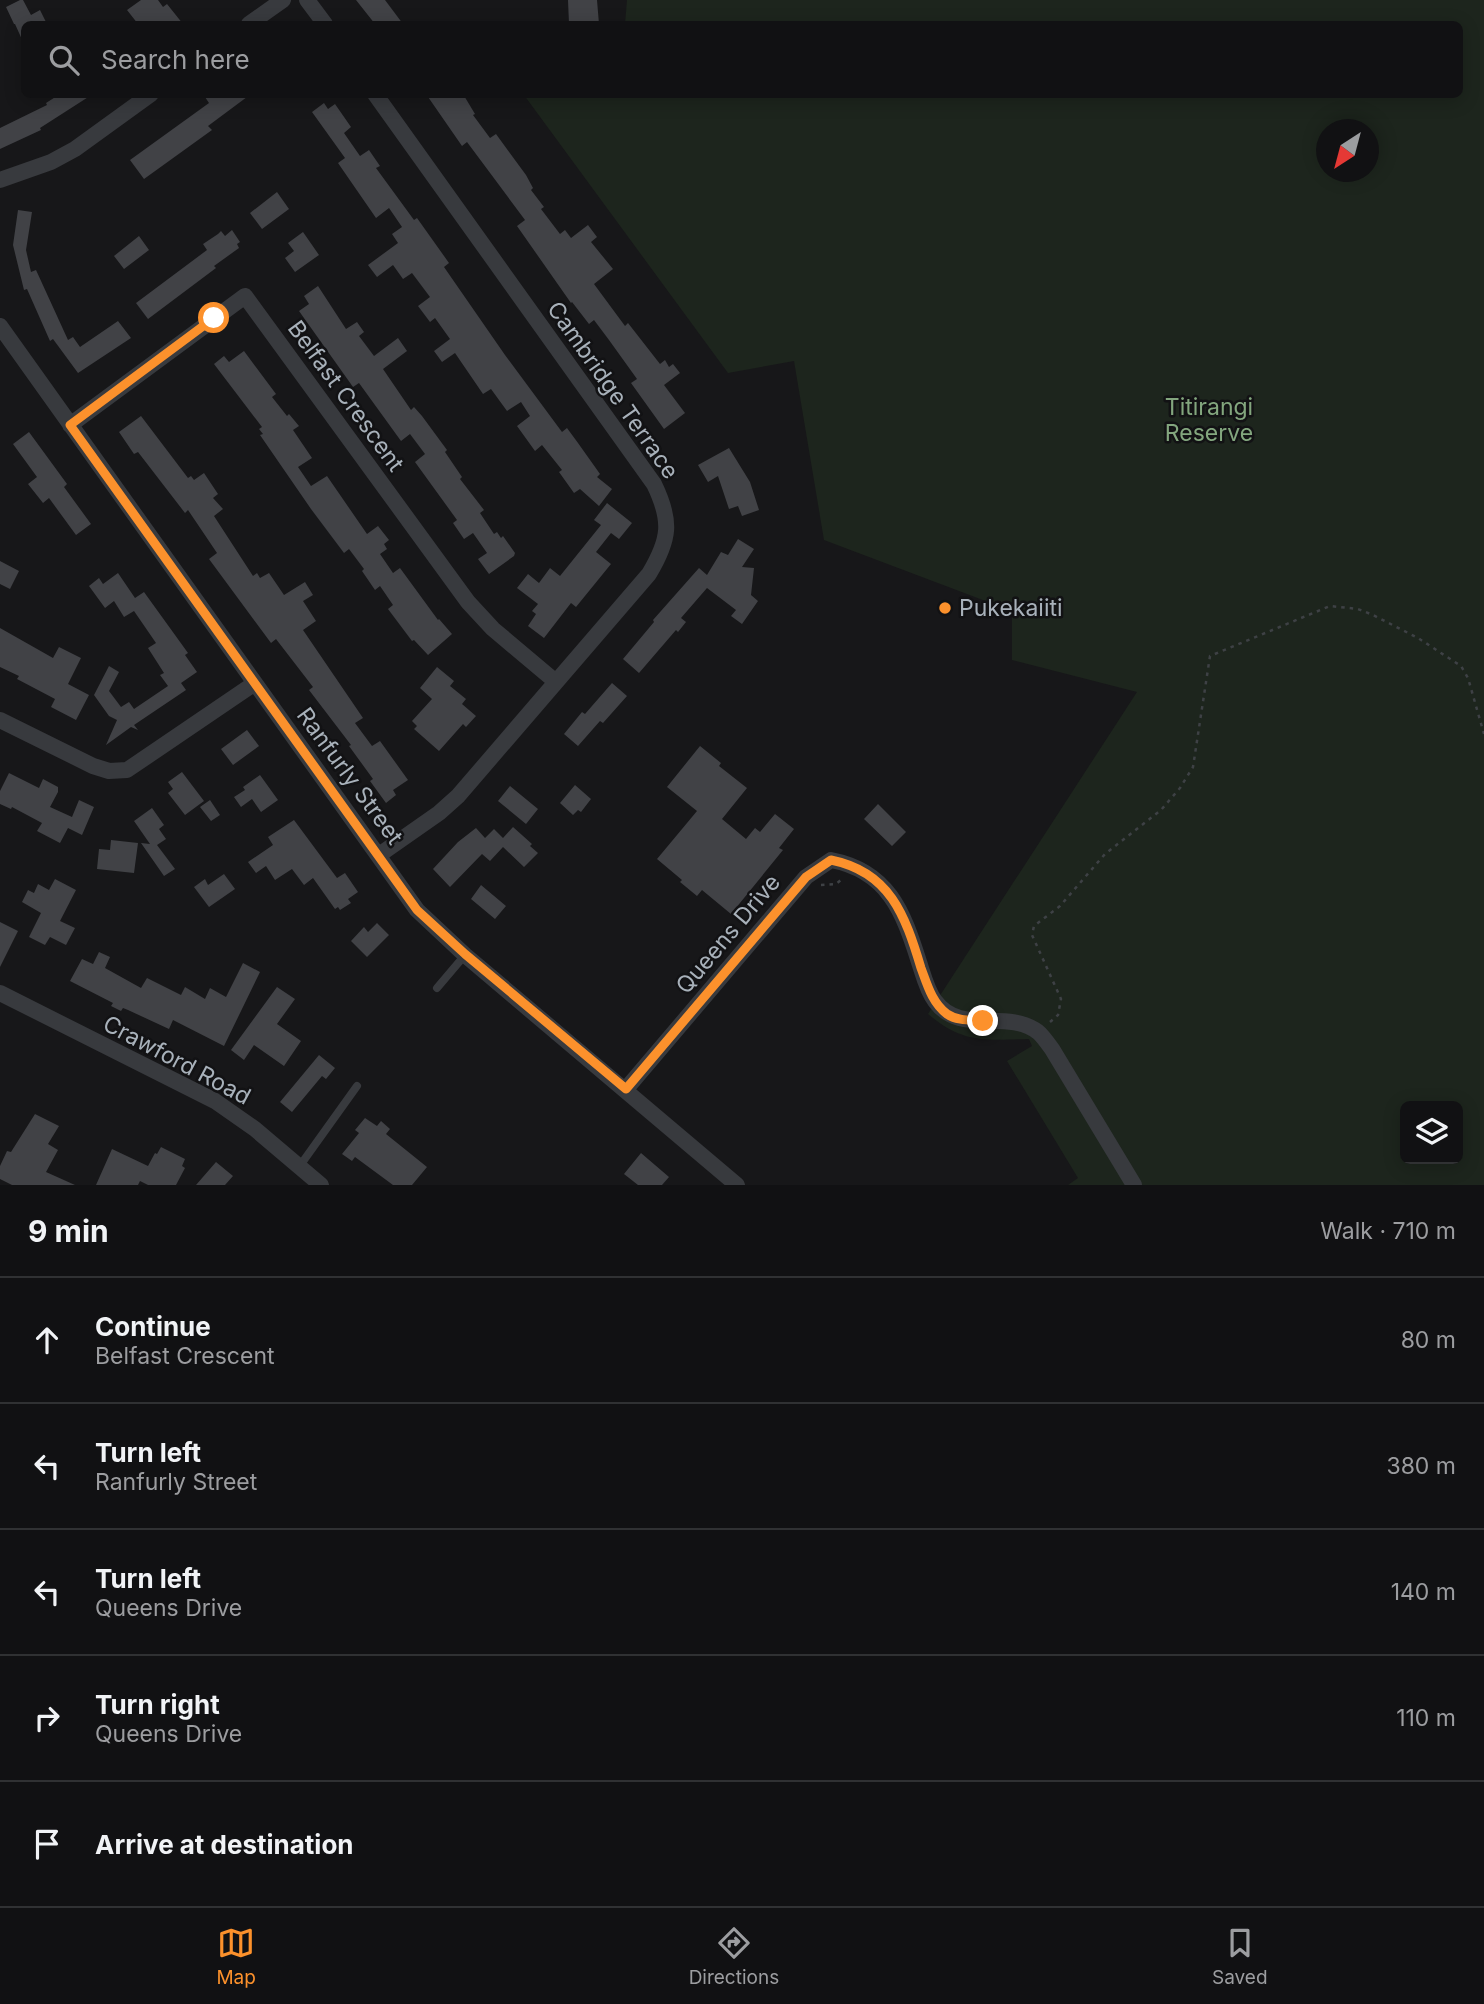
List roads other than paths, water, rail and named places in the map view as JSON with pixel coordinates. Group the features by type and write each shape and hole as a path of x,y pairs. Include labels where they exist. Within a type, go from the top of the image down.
{"street":[{"path":"252,21 283,0"},
{"path":"307,0 323,21"},
{"path":"0,180 51,162 75,149 145,98"},
{"name":"Cambridge Terrace","path":"378,98 654,484 668,520 667,535 656,564 458,796 439,813 379,855"},
{"name":"Belfast Crescent","path":"70,425 245,296 468,602 493,629 556,682"},
{"name":"Ranfurly Street","path":"0,326 417,910 737,1185"},
{"path":"0,720 93,766 108,771 127,770 255,683"},
{"name":"Queens Drive","path":"626,1089 806,877 831,860 866,872 883,886 902,912 933,1000 947,1015 961,1020 1003,1020 1038,1032 1052,1049 1134,1185"},
{"name":"Crawford Road","path":"0,993 215,1101 256,1129 321,1185"}],"lane":[{"path":"437,988 465,954"},
{"path":"299,1167 358,1086"}],"place":[{"name":"Pukekaiiti","path":"945,608"}],"park label":[{"name":"Titirangi Reserve","path":"1209,420"}]}
